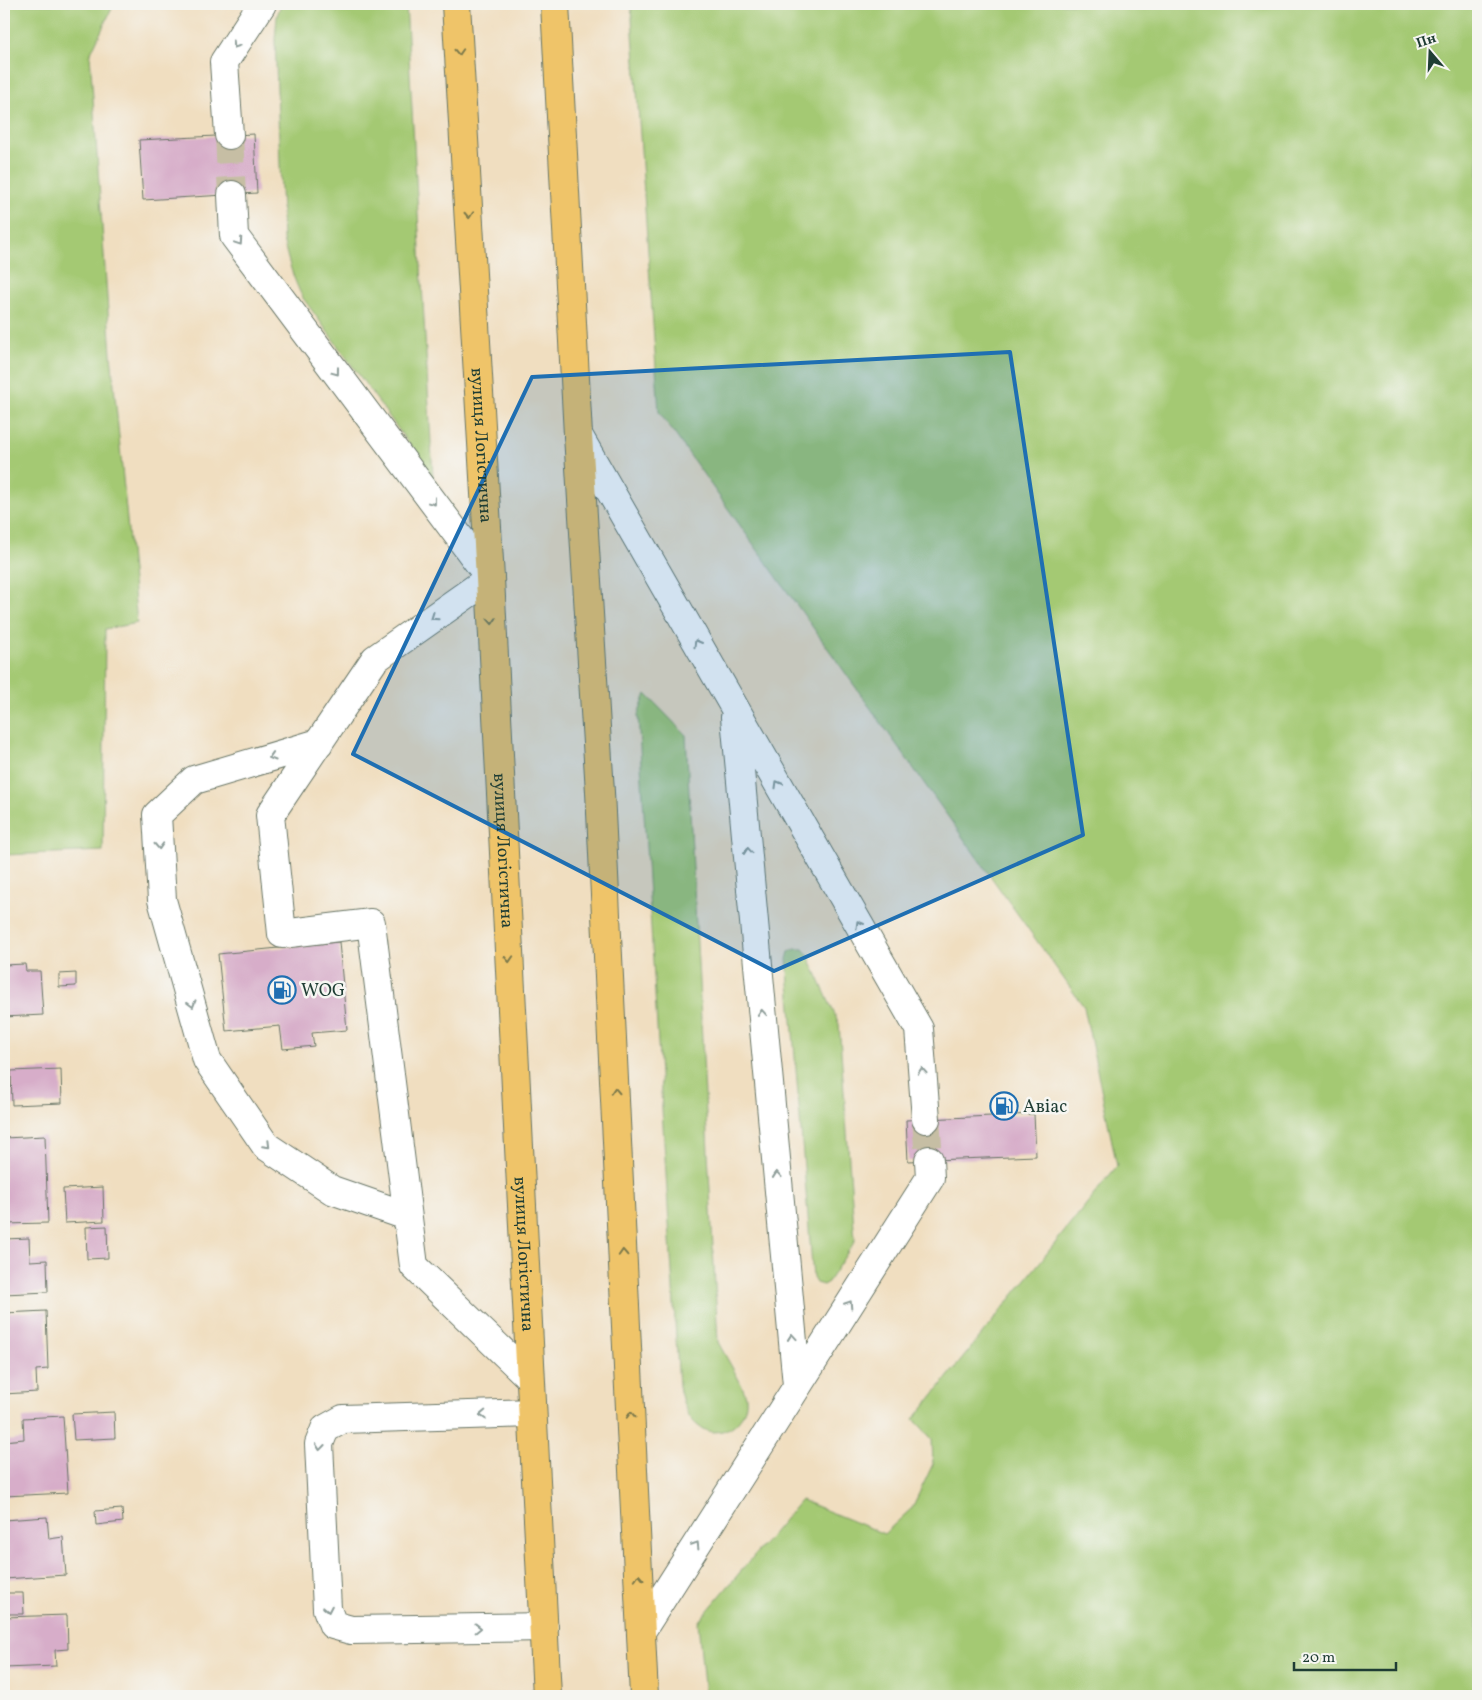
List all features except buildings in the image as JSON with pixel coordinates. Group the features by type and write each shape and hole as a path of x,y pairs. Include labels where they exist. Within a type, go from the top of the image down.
{"main road":[{"name":"вулиця Логістична","path":"456,4 490,578 547,1696"},
{"path":"555,4 578,435 600,792 644,1696"}],"lane":[{"path":"229,135 224,62 262,4"},
{"path":"232,195 234,236 490,578 376,659 270,815 282,934 371,923 414,1266 530,1378"},
{"path":"578,435 919,1029 926,1119"},
{"path":"735,709 796,1385"},
{"path":"319,743 194,780 158,815 162,900 208,1060 266,1146 332,1190 407,1216"},
{"path":"642,1630 796,1385 930,1178 929,1160"},
{"path":"532,1414 343,1419 325,1429 319,1444 327,1609 333,1625 350,1630 544,1627"}],"highlighted area":[{"path":"1010,352 1083,835 774,971 353,754 532,377"}],"green space":[{"path":"4,4 114,4 90,55 111,354 137,623 105,629 103,851 4,855"},
{"path":"281,4 406,4 433,477 303,298 291,269 283,239 275,40 277,16"},
{"path":"631,4 1478,4 1478,1696 705,1696 698,1622 801,1500 884,1534 912,1508 933,1464 932,1439 914,1419 1117,1166 1084,1007 659,412"},
{"path":"646,694 686,735 718,1342 746,1397 743,1415 737,1422 731,1428 714,1432 705,1430 693,1421 685,1408 679,1387 638,715"},
{"path":"803,949 808,955 839,1024 855,1241 828,1282 823,1285 816,1283 813,1278 787,959 789,952"}],"tunnel":[{"path":"229,135 232,195"},
{"path":"926,1119 929,1160"}],"place":[{"name":"WOG","path":"282,990"},
{"name":"Авіас","path":"1004,1106"}]}
